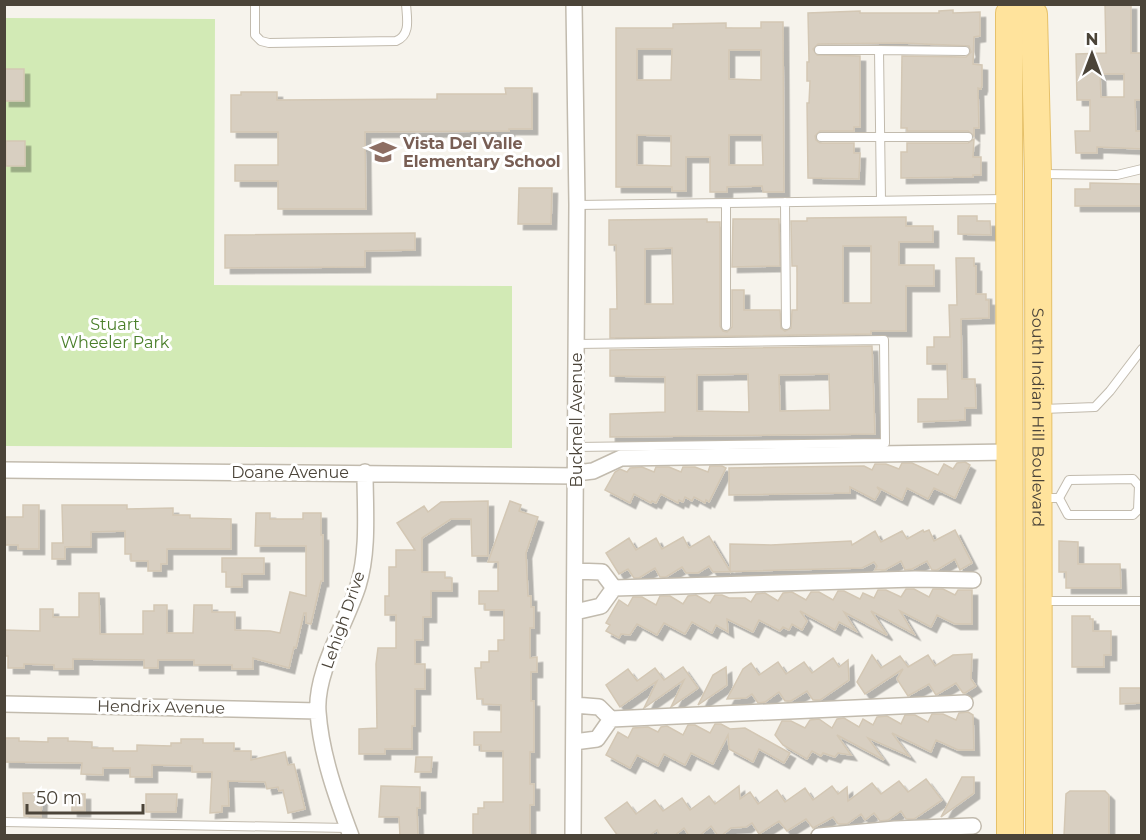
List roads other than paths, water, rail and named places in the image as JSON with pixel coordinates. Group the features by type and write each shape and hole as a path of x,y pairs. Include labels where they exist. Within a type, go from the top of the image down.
{"main road":[{"name":"South Indian Hill Boulevard","path":"1010,836 1010,13 1016,4"},
{"name":"South Indian Hill Boulevard","path":"1025,4 1034,14 1038,174 1038,409 1049,498 1039,601 1039,836"}],"street":[{"name":"Bucknell Avenue","path":"574,4 577,205 574,835"},
{"name":"Doane Avenue","path":"4,470 576,475 593,471 621,458 1010,452"},
{"name":"Lehigh Drive","path":"350,832 328,766 318,711 328,659 358,584 362,566 365,472"},
{"path":"575,571 602,572 614,588"},
{"path":"614,588 915,579 973,580"},
{"path":"575,612 601,606 614,588"},
{"path":"574,705 599,707 612,719 965,703"},
{"name":"Hendrix Avenue","path":"4,704 318,711"},
{"path":"574,742 597,739 612,719"},
{"path":"819,836 895,829 973,826"}],"lane":[{"path":"255,4 255,35 261,41 269,43 396,41 407,33 406,4"},
{"path":"819,50 965,51"},
{"path":"879,50 880,201"},
{"path":"821,136 968,137"},
{"path":"1038,174 1117,175 1142,169"},
{"path":"577,205 1010,199"},
{"path":"785,202 786,325"},
{"path":"726,203 726,326"},
{"path":"576,344 884,340 885,443 576,447"},
{"path":"1038,409 1095,406 1110,392 1142,349"},
{"path":"1133,479 1139,486 1138,510 1133,515 1068,515 1049,498 1069,480 1133,479"},
{"path":"1039,601 1142,601"},
{"path":"4,822 350,832"}],"place":[{"name":"Vista Del Valle Elementary School","path":"383,152"}],"park label":[{"name":"Stuart Wheeler Park","path":"115,333"}]}
